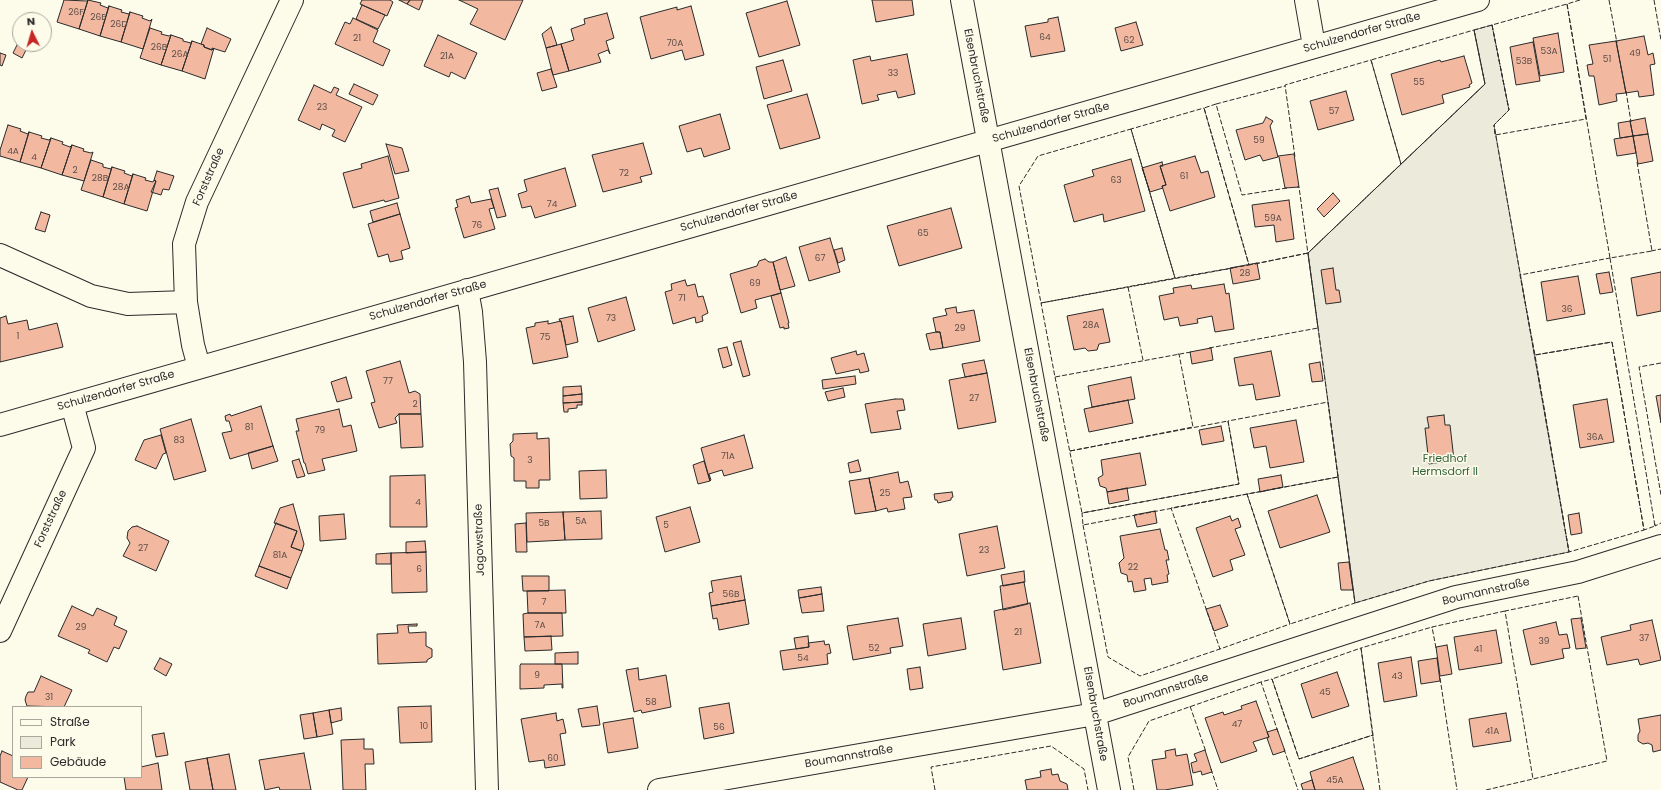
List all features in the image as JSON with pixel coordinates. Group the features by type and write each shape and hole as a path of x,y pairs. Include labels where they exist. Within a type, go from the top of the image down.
{"street":[{"name":"Forststraße","path":"199,367 193,345 186,302 184,244 196,202 292,0"},
{"name":"Elsenbruchstraße","path":"962,0 1109,790"},
{"path":"1306,0 1314,46"},
{"name":"Schulzendorfer Straße","path":"0,425 1478,0"},
{"path":"0,255 91,296 128,304 186,302"},
{"name":"Jagowstraße","path":"467,290 471,312 475,362 487,790"},
{"name":"Forststraße","path":"0,631 84,448 72,404"},
{"name":"Boumannstraße","path":"659,790 1095,714 1456,597 1578,572 1661,546"}],"green space":[{"name":"Friedhof Hermsdorf II","path":"1492,25 1509,110 1494,125 1569,552 1429,581 1355,603 1308,253 1485,84 1474,30"}],"building":[{"path":"64,0 88,0 79,29 57,22"},
{"path":"88,0 101,3 100,5 108,8 109,6 100,36 79,29"},
{"path":"362,0 390,0 393,2 387,16 360,4"},
{"path":"399,0 410,0 407,4"},
{"path":"410,0 423,0 419,10 407,4"},
{"path":"459,0 523,0 505,40 470,24 478,9"},
{"path":"872,0 912,0 914,15 876,22"},
{"path":"787,1 800,45 759,57 746,13"},
{"path":"362,5 385,15 378,29 356,19"},
{"path":"109,6 122,10 121,12 129,14 130,12 121,42 100,36"},
{"path":"691,6 704,55 685,60 682,50 651,59 640,17 677,7 677,10"},
{"path":"130,12 143,16 142,18 150,21 152,19 143,49 121,42"},
{"path":"607,13 614,38 606,41 610,54 608,50 598,54 601,62 569,71 561,44 574,40 571,29 585,24 584,19"},
{"path":"1058,17 1065,51 1031,57 1025,26 1048,22 1048,19"},
{"path":"353,18 378,30 373,42 390,50 383,66 335,44 345,22 350,24"},
{"path":"1136,22 1143,45 1121,51 1115,28"},
{"path":"551,27 557,45 546,48 542,34"},
{"path":"150,28 162,32 161,34 171,35 161,65 140,58"},
{"path":"207,28 231,39 225,52 212,48 212,50 201,44"},
{"path":"1558,33 1564,72 1540,76 1533,38"},
{"path":"171,35 183,39 183,41 191,43 192,41 182,71 161,65"},
{"path":"438,35 477,53 465,79 451,72 449,77 424,66"},
{"path":"1644,36 1648,55 1653,53 1655,64 1650,65 1654,95 1639,97 1638,91 1626,93 1616,41"},
{"path":"192,41 204,45 204,47 212,50 214,48 205,79 182,71"},
{"path":"1616,41 1626,93 1616,94 1617,101 1599,105 1594,76 1589,76 1587,65 1593,64 1589,45"},
{"path":"1533,42 1540,81 1516,85 1510,47"},
{"path":"561,44 569,71 553,75 546,48"},
{"path":"14,52 25,52 22,58"},
{"path":"0,53 6,55 2,66 0,65"},
{"path":"907,54 915,94 898,98 896,91 877,95 879,100 862,104 853,60 870,56 871,61"},
{"path":"1464,56 1472,83 1469,85 1470,87 1442,95 1444,103 1402,115 1391,74 1440,60 1441,62"},
{"path":"783,60 792,91 764,99 756,67"},
{"path":"551,69 557,87 542,91 537,73"},
{"path":"354,84 378,95 373,105 349,94"},
{"path":"314,85 331,93 334,87 339,89 336,95 362,107 345,142 332,136 335,130 322,124 320,130 298,120"},
{"path":"1346,91 1354,120 1318,130 1310,101"},
{"path":"807,94 820,138 780,149 767,105"},
{"path":"720,114 730,149 704,157 701,148 687,152 679,126"},
{"path":"1266,117 1273,121 1270,126 1278,157 1263,161 1260,155 1245,160 1236,130 1263,123"},
{"path":"1645,118 1648,134 1633,136 1630,121"},
{"path":"1630,121 1633,136 1620,138 1618,123"},
{"path":"8,125 21,129 20,131 28,134 29,132 20,162 0,156 0,150"},
{"path":"29,132 42,136 41,138 49,140 51,138 41,168 20,162"},
{"path":"1648,134 1653,161 1638,164 1633,136"},
{"path":"1633,136 1636,153 1617,156 1614,139"},
{"path":"51,138 63,142 62,144 70,147 72,145 62,175 41,168"},
{"path":"643,143 652,174 640,177 642,182 603,192 592,155"},
{"path":"386,144 402,148 409,171 395,174"},
{"path":"72,145 84,149 83,151 93,152 84,181 62,175"},
{"path":"1294,154 1299,187 1285,188 1278,156"},
{"path":"388,156 399,198 385,202 384,200 353,208 343,173 362,168 361,164"},
{"path":"1195,156 1201,173 1208,171 1215,197 1170,211 1162,186 1166,185 1160,166"},
{"path":"1131,159 1145,211 1104,222 1103,214 1074,222 1064,185 1094,176 1092,170"},
{"path":"91,160 103,164 103,167 111,169 112,167 103,197 81,190"},
{"path":"1162,162 1163,166 1160,166 1166,185 1162,186 1163,188 1150,192 1142,168"},
{"path":"112,167 125,171 124,173 132,176 133,174 124,204 103,197"},
{"path":"565,168 576,206 535,218 531,206 522,208 518,194 527,191 524,180"},
{"path":"157,171 174,176 169,190 163,189 161,195 151,192 156,181 154,180"},
{"path":"133,174 146,178 145,180 153,182 154,180 156,181 147,211 124,204"},
{"path":"498,188 506,216 497,218 489,190"},
{"path":"1333,193 1340,201 1324,217 1317,209"},
{"path":"469,196 471,203 491,199 494,208 489,209 495,229 464,238 455,208 458,207 456,200"},
{"path":"1289,200 1294,239 1276,242 1274,225 1255,227 1252,205"},
{"path":"397,203 400,214 373,222 370,211"},
{"path":"951,208 962,248 899,266 887,226"},
{"path":"41,212 50,215 45,232 35,229"},
{"path":"400,214 410,248 401,251 403,259 390,262 388,254 378,257 368,224"},
{"path":"830,238 840,272 809,281 799,247"},
{"path":"842,248 845,260 838,263 834,250"},
{"path":"786,257 795,286 780,290 773,262"},
{"path":"765,259 769,262 773,262 781,293 755,300 757,308 741,313 730,274 757,266 759,261"},
{"path":"1257,263 1260,279 1233,284 1230,268"},
{"path":"1333,268 1336,290 1339,290 1341,302 1326,304 1321,270"},
{"path":"1609,272 1613,292 1600,294 1596,274"},
{"path":"1661,272 1661,311 1637,316 1631,278"},
{"path":"1578,276 1585,314 1547,321 1541,282"},
{"path":"685,280 687,286 695,284 698,297 703,296 708,313 702,316 703,321 696,323 695,317 673,324 665,292 672,290 671,284"},
{"path":"1224,284 1226,294 1229,293 1234,329 1215,332 1212,316 1197,319 1198,323 1180,326 1178,317 1164,320 1159,296 1174,293 1173,288 1191,285 1192,289"},
{"path":"781,293 789,323 789,328 784,329 784,327 780,328 771,296"},
{"path":"626,297 635,330 598,342 588,308"},
{"path":"956,307 957,313 974,310 980,341 943,348 940,332 936,332 933,318 947,315 945,309"},
{"path":"1103,309 1110,342 1099,344 1097,350 1088,351 1085,348 1074,350 1067,316"},
{"path":"6,316 8,324 27,320 29,330 57,323 63,347 0,362 0,318"},
{"path":"573,316 578,342 566,345 561,321 559,319"},
{"path":"548,321 548,324 561,321 568,357 533,364 526,328 535,326 535,323"},
{"path":"940,332 943,348 930,350 926,334"},
{"path":"741,341 750,375 743,377 733,343"},
{"path":"727,347 732,365 723,368 718,349"},
{"path":"1211,348 1213,360 1192,364 1190,352"},
{"path":"856,351 857,355 864,353 869,371 860,373 859,369 836,374 831,358"},
{"path":"1271,351 1280,396 1256,400 1253,384 1239,386 1234,358"},
{"path":"984,360 987,373 965,377 962,364"},
{"path":"400,361 409,393 415,391 420,394 421,414 399,414 395,418 397,423 379,428 371,403 375,402 366,371"},
{"path":"1320,362 1323,381 1312,382 1309,364"},
{"path":"987,373 996,422 958,429 949,380"},
{"path":"855,376 856,384 823,389 822,380"},
{"path":"346,377 352,398 337,402 331,382"},
{"path":"1131,377 1135,399 1092,407 1088,386"},
{"path":"581,386 582,394 563,396 563,387"},
{"path":"843,388 845,397 828,401 825,392"},
{"path":"582,394 582,402 563,403 563,396"},
{"path":"1661,395 1661,423 1656,396"},
{"path":"903,399 905,410 897,411 901,429 871,433 865,404"},
{"path":"1607,399 1614,442 1580,448 1573,405"},
{"path":"1128,400 1133,423 1089,432 1084,409"},
{"path":"582,402 582,405 577,405 577,408 568,409 568,412 564,412 563,403"},
{"path":"261,406 273,446 230,459 222,433 232,431 229,421 226,421 225,416 230,414 231,416"},
{"path":"339,409 343,427 351,425 357,451 322,459 325,470 308,474 296,431 299,431 296,419"},
{"path":"399,414 421,414 423,447 401,448"},
{"path":"1444,415 1445,425 1450,425 1454,460 1429,464 1425,428 1429,428 1427,417"},
{"path":"191,419 206,471 174,480 160,429"},
{"path":"1296,420 1304,462 1270,468 1266,446 1254,448 1250,428"},
{"path":"1221,426 1224,441 1202,445 1199,430"},
{"path":"537,433 537,439 549,438 550,480 539,480 539,488 526,488 526,481 514,481 514,458 511,456 510,444 513,441 513,434"},
{"path":"161,435 166,453 163,454 156,469 135,460 144,440"},
{"path":"744,435 753,468 724,476 722,470 709,474 710,481 701,448"},
{"path":"273,446 278,461 252,469 248,453"},
{"path":"1140,453 1146,485 1107,492 1106,488 1100,486 1098,478 1103,475 1101,460"},
{"path":"299,459 305,476 297,478 292,461"},
{"path":"858,460 861,471 850,473 848,463"},
{"path":"704,461 710,481 698,484 693,465"},
{"path":"606,470 607,498 580,499 579,471"},
{"path":"898,472 900,483 908,481 912,497 903,498 905,509 888,512 887,508 876,511 869,478"},
{"path":"425,475 427,527 390,527 390,476"},
{"path":"1281,475 1283,487 1260,492 1258,479"},
{"path":"869,478 876,511 855,514 849,481"},
{"path":"1127,488 1129,500 1109,504 1107,492"},
{"path":"952,492 953,497 951,500 938,503 937,500 935,500 934,494"},
{"path":"1317,495 1330,532 1280,548 1268,511"},
{"path":"293,504 304,544 302,551 291,547 297,531 274,523 280,508"},
{"path":"690,507 700,542 665,552 656,517"},
{"path":"601,511 602,539 565,540 563,512"},
{"path":"1155,511 1157,523 1137,527 1134,515"},
{"path":"563,512 565,540 527,542 526,513"},
{"path":"1579,513 1582,533 1571,535 1568,515"},
{"path":"344,514 346,539 320,541 319,516"},
{"path":"1230,516 1232,521 1238,518 1241,527 1235,529 1245,555 1230,560 1233,570 1213,577 1196,528"},
{"path":"276,523 297,531 291,547 302,551 291,578 259,566"},
{"path":"526,523 527,552 516,552 515,524"},
{"path":"137,526 169,541 156,571 123,556 130,543 127,538 128,531 132,527"},
{"path":"997,526 1005,568 967,576 959,534"},
{"path":"1160,529 1169,560 1166,560 1169,574 1167,575 1168,582 1152,585 1151,578 1144,579 1146,590 1134,592 1132,581 1128,582 1127,575 1121,573 1119,563 1124,558 1120,536"},
{"path":"425,541 426,552 406,553 406,542"},
{"path":"426,552 427,592 392,593 391,553"},
{"path":"391,553 391,564 376,564 376,554"},
{"path":"1349,562 1353,590 1341,590 1338,563"},
{"path":"259,566 291,578 287,589 255,576"},
{"path":"1024,571 1025,582 1003,586 1001,575"},
{"path":"522,576 549,576 549,591 523,591"},
{"path":"741,576 745,600 711,606 709,593 713,592 711,581"},
{"path":"1024,582 1028,604 1003,610 1000,586"},
{"path":"821,587 822,594 799,598 798,590"},
{"path":"565,590 566,613 528,613 527,591"},
{"path":"822,594 824,611 802,613 799,598"},
{"path":"745,600 749,624 719,630 717,618 713,619 711,606"},
{"path":"1030,603 1041,663 1003,670 994,611"},
{"path":"1220,605 1228,626 1214,631 1206,609"},
{"path":"72,606 93,616 97,608 117,617 114,625 127,631 119,649 114,647 107,662 88,653 90,650 58,636"},
{"path":"562,613 563,636 524,637 523,614"},
{"path":"898,618 903,646 890,648 891,653 853,660 847,626"},
{"path":"961,618 966,649 928,656 923,624"},
{"path":"1581,618 1586,648 1576,649 1571,619"},
{"path":"1652,620 1661,660 1640,665 1638,659 1607,665 1601,637 1631,630 1630,625"},
{"path":"1556,622 1559,635 1567,634 1570,648 1562,649 1564,658 1531,665 1523,630"},
{"path":"417,624 417,626 408,626 409,633 426,632 426,646 432,649 432,657 427,660 427,662 378,664 377,634 398,633 397,625"},
{"path":"1496,630 1502,663 1459,670 1454,637"},
{"path":"551,636 552,650 525,651 524,637"},
{"path":"808,636 809,647 796,649 794,638"},
{"path":"824,641 825,645 829,644 831,653 827,654 828,664 783,670 780,651 809,647 808,643"},
{"path":"1447,645 1452,674 1440,676 1436,647"},
{"path":"578,652 578,664 555,664 555,653"},
{"path":"1411,657 1417,696 1384,702 1378,663"},
{"path":"160,658 172,664 166,676 154,669"},
{"path":"1437,658 1440,681 1421,684 1418,661"},
{"path":"521,664 562,664 563,688 562,684 544,685 544,688 520,689"},
{"path":"920,667 923,688 910,690 907,669"},
{"path":"638,668 639,680 666,675 671,707 642,713 641,710 634,712 626,670"},
{"path":"1337,672 1349,706 1312,718 1301,684"},
{"path":"41,676 72,690 64,706 27,706 25,700 28,692 34,692"},
{"path":"1256,701 1269,737 1253,742 1257,751 1221,763 1205,718 1223,712 1224,715 1242,709 1241,706"},
{"path":"729,703 734,733 704,739 699,708"},
{"path":"431,706 432,742 400,743 398,707"},
{"path":"597,706 600,725 582,727 578,709"},
{"path":"341,708 342,720 331,723 329,710"},
{"path":"329,710 333,734 317,737 313,713"},
{"path":"313,713 317,737 304,739 300,715"},
{"path":"556,713 557,721 563,719 566,733 560,734 565,765 545,768 544,760 529,762 521,719"},
{"path":"1506,713 1511,741 1473,747 1469,719"},
{"path":"1661,715 1661,750 1653,752 1652,745 1648,743 1643,744 1638,741 1640,731 1638,719"},
{"path":"633,718 638,748 608,753 603,723"},
{"path":"1277,729 1285,751 1273,755 1267,738 1269,737 1267,732"},
{"path":"164,733 168,755 156,757 152,735"},
{"path":"364,739 364,749 373,749 374,764 365,764 366,790 343,790 341,740"},
{"path":"1175,749 1176,756 1187,754 1193,785 1157,790 1152,760 1166,758 1165,751"},
{"path":"1205,750 1212,772 1202,775 1201,771 1193,773 1191,763 1197,761 1194,754"},
{"path":"2,751 12,756 12,778 28,778 22,790 18,790 0,782 0,756"},
{"path":"304,753 311,790 280,790 279,787 265,790 259,760"},
{"path":"229,754 236,790 213,790 207,758"},
{"path":"1353,757 1364,790 1315,790 1310,772"},
{"path":"207,758 213,790 190,790 185,762"},
{"path":"158,763 162,790 126,790 124,778 142,778 142,767"},
{"path":"1051,769 1052,775 1058,774 1060,781 1067,784 1068,790 1027,790 1025,780 1041,777 1040,771"},
{"path":"1312,780 1315,790 1303,790 1301,784"}],"fence":[{"path":"1580,0 1567,4 1610,258 1652,251 1637,162"},
{"path":"1609,0 1617,43"},
{"path":"1654,0 1661,40"},
{"path":"1567,4 1586,119 1495,135 1494,125 1509,110 1492,25 1567,4"},
{"path":"1492,25 1509,110 1494,125 1569,552 1429,581 1355,603 1308,253 1485,84 1474,30 1492,25"},
{"path":"1474,30 1485,84 1401,164 1371,60 1474,30"},
{"path":"1255,264 1308,253 1401,164 1371,60 1285,85 1295,157"},
{"path":"1216,104 1285,86"},
{"path":"1626,91 1631,122"},
{"path":"1287,188 1242,195 1216,104 1204,108 1249,265 1308,253"},
{"path":"1204,108 1249,265 1175,278 1131,129 1204,108"},
{"path":"1131,129 1175,278 1041,303 1019,186 1038,156 1131,129"},
{"path":"1209,348 1318,328 1299,187 1297,187"},
{"path":"1651,251 1661,249"},
{"path":"1610,258 1655,526 1644,530 1612,342 1535,355 1520,275 1610,258"},
{"path":"1191,352 1055,377 1041,303 1233,268"},
{"path":"1128,287 1143,360"},
{"path":"1612,342 1644,530 1569,552 1535,355 1612,342"},
{"path":"1070,451 1193,427 1179,354 1177,354"},
{"path":"1661,363 1639,367 1661,495"},
{"path":"1055,377 1082,513 1239,484 1228,421 1070,451"},
{"path":"1328,402 1338,477 1083,525 1082,513 1239,484 1228,421 1328,402"},
{"path":"1338,477 1355,603 1290,624 1247,494 1338,477"},
{"path":"1247,494 1290,624 1220,649 1171,508 1247,494"},
{"path":"1655,524 1655,526 1661,523"},
{"path":"1083,525 1108,657 1140,676 1220,649 1219,648"},
{"path":"1578,596 1607,761 1533,779 1505,611 1578,596"},
{"path":"1436,648 1432,627 1505,611 1505,613"},
{"path":"1380,790 1361,648 1432,628"},
{"path":"1361,648 1373,735 1299,759 1272,679 1361,648"},
{"path":"1440,678 1457,790"},
{"path":"1278,732 1261,682 1272,679 1299,759 1373,736"},
{"path":"1134,790 1128,757 1149,721 1261,682 1262,684"},
{"path":"1190,706 1206,752"},
{"path":"935,790 931,767 1051,746 1084,769 1088,790"},
{"path":"1284,749 1298,790"},
{"path":"1211,769 1218,790"},
{"path":"1486,790 1533,779"}]}
